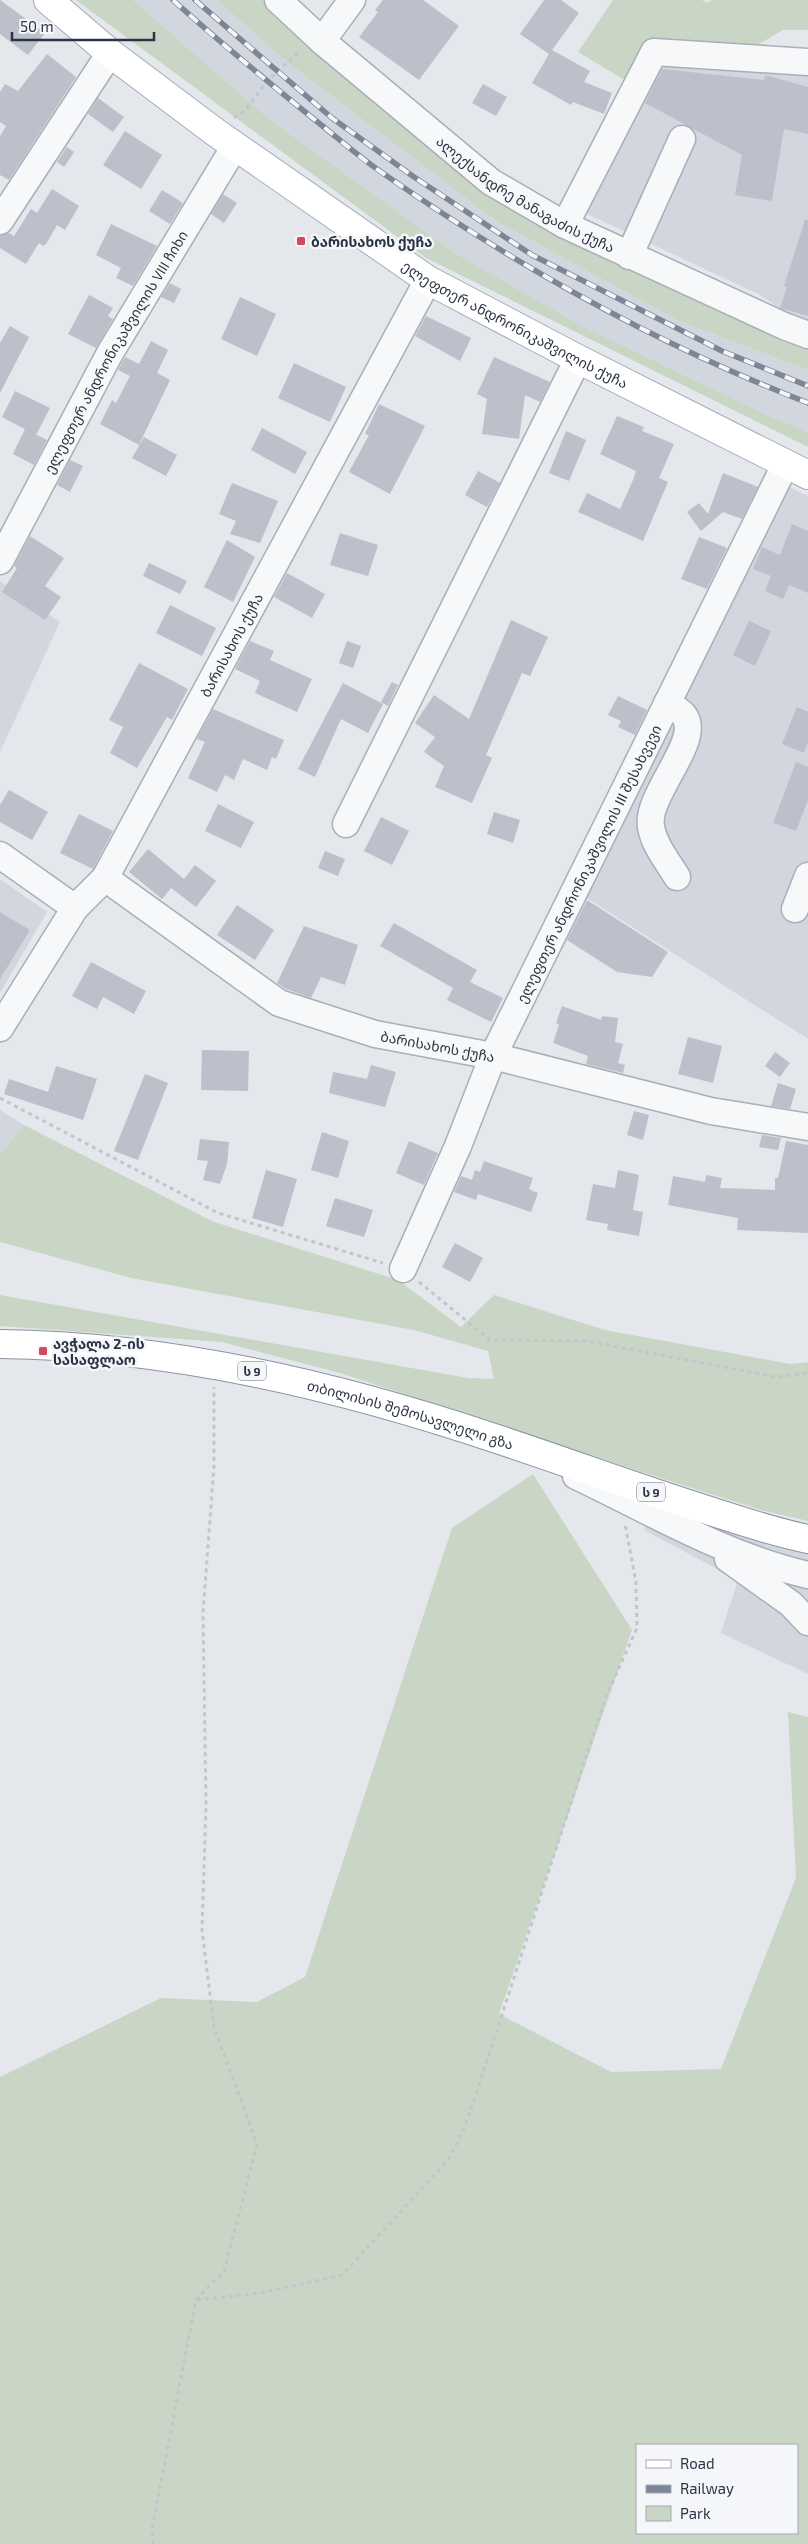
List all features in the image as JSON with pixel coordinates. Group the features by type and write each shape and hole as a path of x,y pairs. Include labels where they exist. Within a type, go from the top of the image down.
{"main road":[{"name":"ელეფთერ ანდრონიკაშვილის ქუჩა","path":"48,0 110,52 225,139 428,280 578,360 797,470"},
{"name":"თბილისის შემოსავლელი გზა","path":"0,1344 140,1354 269,1374 386,1403 496,1438 684,1503 781,1534 808,1539"}],"street":[{"name":"ალექსანდრე მანაგაძის ქუჩა","path":"278,0 319,38 490,182 565,225 629,256 808,335"},
{"path":"319,38 352,0"},
{"path":"0,222 110,52"},
{"path":"565,225 654,52 808,62"},
{"name":"ელეფთერ ანდრონიკაშვილის VIII ჩიხი","path":"0,561 225,139"},
{"path":"629,256 682,139"},
{"name":"ბარისახოს ქუჩა","path":"0,1028 75,908 105,878 428,280"},
{"path":"346,824 578,360"},
{"name":"ელეფთერ ანდრონიკაშვილის III შესახვევი","path":"403,1269 458,1146 493,1056 667,703 797,470"},
{"path":"667,703 685,716 689,727 654,808 650,826 656,842 677,878"},
{"path":"0,855 75,908"},
{"path":"795,909 808,876"},
{"name":"ბარისახოს ქუჩა","path":"105,878 279,1003 375,1034 493,1056 711,1112 808,1127"},
{"path":"496,1438 620,1497 697,1537 779,1568 808,1575"},
{"path":"697,1537 791,1604 808,1622"}],"path":[{"path":"225,139 267,81 319,38"},
{"path":"153,2544 152,2529 196,2300 224,2271 257,2144 214,2027 202,1930 206,1806 203,1612 214,1466 214,1364"},
{"path":"196,2300 260,2293 342,2274 448,2160 463,2131 477,2091 605,1699 637,1628 636,1582 620,1497"}],"shaded area":[{"path":"133,0 217,0 283,59 496,221 677,320 808,370 808,432 767,415 584,327 455,253 269,119"},
{"path":"656,62 808,71 808,321 788,314 760,295 585,213"},
{"path":"787,486 808,496 808,1039 582,895"},
{"path":"0,581 60,622 0,752"},
{"path":"0,879 47,912 0,993"},
{"path":"0,1110 24,1125 0,1155"},
{"path":"659,1504 808,1546 808,1674 721,1633 738,1580 644,1530"}],"green space":[{"path":"76,0 133,0 269,119 455,253 584,327 767,415 808,432 808,447 426,258"},
{"path":"217,0 263,0 488,190 808,346 808,370 677,320 496,221 283,59"},
{"path":"613,0 702,0 707,3 712,0 808,0 808,30 783,30 759,44 650,43 628,82 578,52"},
{"path":"24,1125 214,1222 398,1280 461,1327 494,1295 605,1330 790,1364 808,1362 808,1521 765,1511 679,1484 340,1373 222,1342 0,1326 0,1295 468,1378 494,1379 488,1351 414,1330 131,1278 0,1242 0,1155"},
{"path":"533,1474 632,1630 499,2014 611,2072 721,2069 796,1878 788,1712 808,1717 808,2544 0,2544 0,2077 161,1998 257,2002 305,1977 452,1528"}],"building":[{"path":"0,0 45,33 28,55 0,34"},
{"path":"383,0 423,0 459,26 419,80 359,37 378,12 375,10"},
{"path":"544,0 561,0 579,13 552,50 590,71 584,82 612,93 604,114 573,102 571,105 532,83 549,54 520,34"},
{"path":"47,54 76,77 9,180 0,175 0,136 6,126 0,122 0,92 5,84 18,91"},
{"path":"662,69 764,80 765,75 808,87 808,134 784,129 772,201 735,195 742,155 645,103"},
{"path":"483,84 507,97 496,116 472,103"},
{"path":"98,98 124,117 113,132 88,114"},
{"path":"125,131 162,155 141,189 103,165"},
{"path":"67,147 74,152 64,167 57,162"},
{"path":"52,189 79,206 65,230 57,225 46,244 43,246 39,243 26,264 0,248 0,236 9,233 14,236 31,209 37,213"},
{"path":"162,190 183,203 170,224 149,211"},
{"path":"223,194 237,203 224,223 211,214"},
{"path":"805,220 808,220 808,316 780,308 787,287 784,286"},
{"path":"111,224 157,246 133,286 116,278 121,268 96,255"},
{"path":"170,283 181,289 174,303 161,297"},
{"path":"89,295 113,308 108,316 113,319 96,348 68,334"},
{"path":"240,297 276,314 257,356 221,339"},
{"path":"426,316 471,338 460,361 415,336"},
{"path":"10,326 29,337 0,393 0,343"},
{"path":"151,341 168,350 157,373 170,380 139,445 100,424 112,400 116,403 130,376 118,370 125,357 139,364"},
{"path":"494,357 550,382 540,402 525,395 519,439 482,434 487,399 477,394"},
{"path":"294,363 346,387 330,422 278,398"},
{"path":"15,391 50,408 36,435 2,417"},
{"path":"379,404 425,426 390,494 349,472 369,435 365,434"},
{"path":"617,416 644,427 642,431 674,444 659,478 668,482 643,541 578,512 587,493 620,509 633,480 636,471 600,454"},
{"path":"262,428 307,452 295,474 251,450"},
{"path":"25,429 47,440 34,465 13,454"},
{"path":"566,431 586,440 569,481 549,473"},
{"path":"144,437 177,455 166,476 132,458"},
{"path":"70,460 83,466 70,492 57,485"},
{"path":"478,471 500,483 487,507 465,495"},
{"path":"723,473 758,487 742,519 723,512 701,531 687,512 699,503 708,514"},
{"path":"232,483 278,501 260,543 230,534 236,521 219,514"},
{"path":"792,524 808,531 808,593 789,585 783,599 765,591 771,576 753,569 762,547 780,555"},
{"path":"340,533 378,545 368,576 330,565"},
{"path":"30,536 64,558 45,586 61,597 45,620 2,592 17,568 14,566"},
{"path":"699,537 727,548 707,589 681,579"},
{"path":"227,540 255,557 233,602 204,587"},
{"path":"149,563 187,581 180,594 143,576"},
{"path":"287,573 325,594 312,618 274,597"},
{"path":"170,605 216,628 202,656 156,633"},
{"path":"511,620 548,637 530,676 522,673 486,755 492,758 472,803 435,787 444,766 424,752 435,737 415,723 434,695 469,719"},
{"path":"749,621 771,631 755,666 733,655"},
{"path":"250,641 274,651 270,660 312,679 297,712 255,693 260,681 235,669"},
{"path":"347,641 361,646 353,668 339,663"},
{"path":"139,663 188,689 172,720 167,717 137,768 110,753 123,727 109,720"},
{"path":"392,682 398,685 388,706 381,702"},
{"path":"343,683 383,704 368,733 341,719 315,777 298,769"},
{"path":"618,696 647,710 635,735 618,727 621,721 608,715"},
{"path":"797,707 808,712 808,742 804,753 782,744"},
{"path":"213,709 284,740 276,759 272,757 267,770 243,759 234,780 225,775 217,792 188,778 205,742 197,739"},
{"path":"796,762 808,767 808,800 796,831 773,823"},
{"path":"9,790 48,812 32,840 0,822 0,805"},
{"path":"218,804 254,822 241,848 205,831"},
{"path":"494,812 520,820 513,843 487,834"},
{"path":"79,814 113,831 93,869 60,853"},
{"path":"381,817 409,831 392,865 364,851"},
{"path":"148,849 184,879 195,865 216,881 196,907 171,888 162,899 129,872"},
{"path":"325,851 345,859 338,876 318,868"},
{"path":"587,900 668,952 652,977 617,972 567,940"},
{"path":"237,905 274,930 255,960 217,935"},
{"path":"0,912 30,930 0,979"},
{"path":"394,923 477,970 470,982 503,998 491,1022 447,1000 453,988 380,946"},
{"path":"304,926 358,945 345,985 321,977 311,998 286,989 277,983"},
{"path":"91,962 146,991 134,1014 103,997 97,1009 72,996"},
{"path":"562,1006 601,1020 602,1016 618,1018 615,1042 623,1044 618,1063 625,1065 623,1073 586,1064 588,1056 553,1043 559,1025 556,1023"},
{"path":"688,1037 722,1046 713,1083 678,1074"},
{"path":"202,1050 249,1051 248,1091 201,1090"},
{"path":"775,1052 790,1063 780,1077 765,1066"},
{"path":"371,1065 396,1072 385,1107 329,1093 333,1072 367,1079"},
{"path":"56,1066 97,1079 83,1120 4,1094 9,1079 48,1092"},
{"path":"145,1074 168,1083 138,1160 114,1151"},
{"path":"778,1083 796,1089 790,1109 771,1106"},
{"path":"634,1111 649,1115 643,1140 627,1135"},
{"path":"322,1132 349,1141 338,1178 311,1170"},
{"path":"762,1135 781,1138 778,1150 759,1147"},
{"path":"200,1139 229,1142 227,1164 220,1184 203,1180 208,1161 197,1160"},
{"path":"409,1141 438,1153 424,1185 396,1173"},
{"path":"786,1141 808,1145 808,1233 737,1230 738,1218 668,1205 673,1176 705,1182 706,1175 722,1178 720,1188 775,1190 775,1178 778,1178"},
{"path":"484,1161 533,1178 529,1189 538,1193 531,1212 478,1194 476,1200 454,1192 461,1176 472,1180 475,1170 480,1172"},
{"path":"266,1170 297,1179 283,1227 252,1218"},
{"path":"618,1170 639,1175 633,1210 643,1212 639,1236 607,1230 608,1224 586,1220 593,1184 615,1188"},
{"path":"335,1198 373,1210 364,1237 326,1226"},
{"path":"455,1243 483,1258 470,1282 442,1267"}],"railway":[{"path":"173,0 243,61 366,161 434,208 536,271 589,301 697,356 808,403"},
{"path":"195,0 332,118 414,177 532,255 722,351 808,386"}],"place":[{"name":"ბარისახოს ქუჩა","path":"301,241"},
{"name":"ავჭალა 2-ის სასაფლაო","path":"43,1351"}]}
